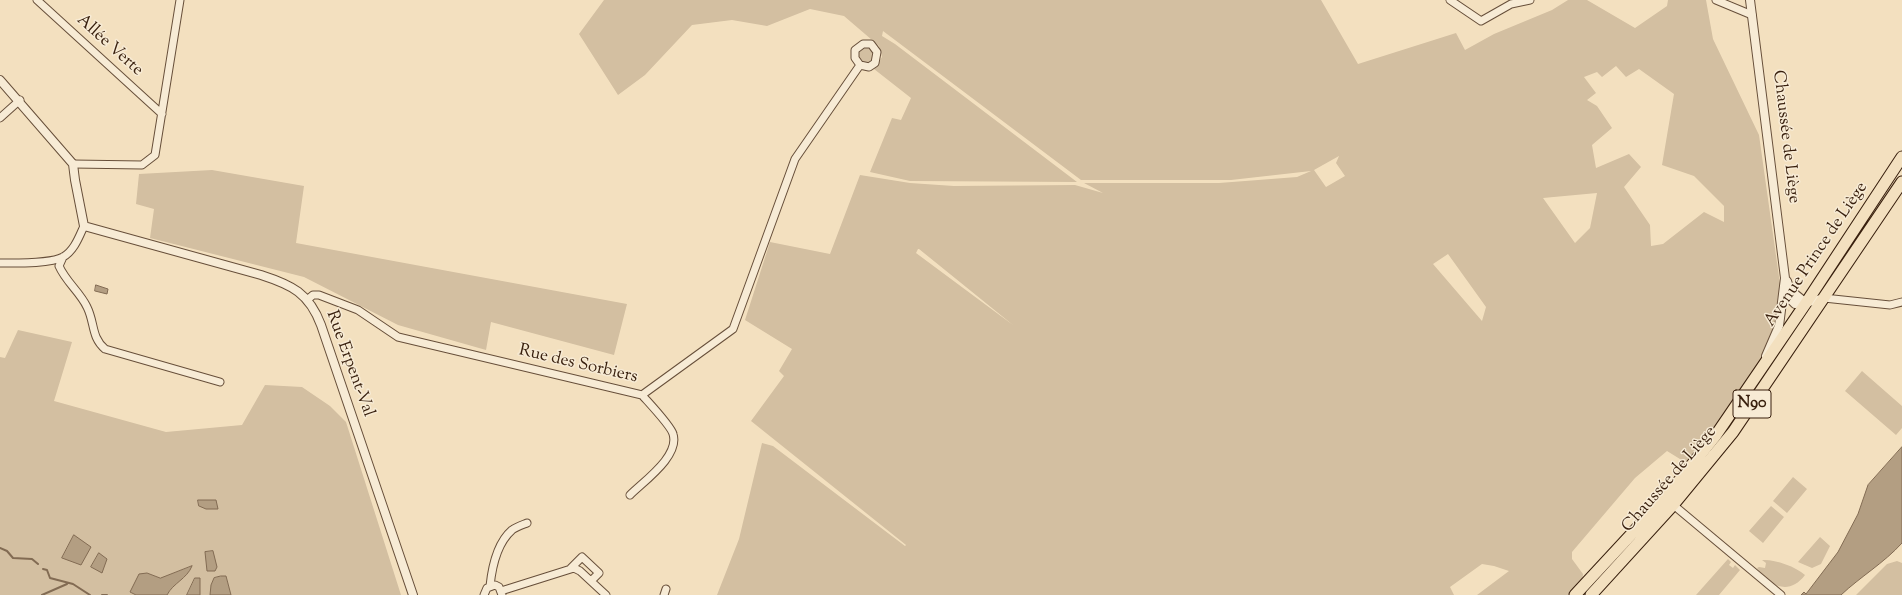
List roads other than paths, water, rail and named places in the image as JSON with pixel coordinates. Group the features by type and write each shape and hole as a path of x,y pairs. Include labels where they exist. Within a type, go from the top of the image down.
{"main road":[{"name":"Avenue Prince de Liège","path":"1759,372 1806,304 1902,157"},
{"name":"Avenue Prince de Liège","path":"1824,298 1902,182"},
{"name":"Chaussée de Liège","path":"1575,595 1607,561 1669,501 1733,432 1824,298"},
{"name":"Chaussée de Liège","path":"1591,595 1669,501 1716,436 1759,372"},
{"name":"N90","path":"1581,595 1607,561"}],"street":[{"name":"Allée Verte","path":"37,0 162,114"},
{"path":"73,164 142,165 148,162 155,155 180,0"},
{"path":"1450,0 1481,20 1511,4 1530,0"},
{"path":"1716,0 1752,15"},
{"name":"Chaussée de Liège","path":"1750,0 1786,278 1790,290 1806,304"},
{"name":"Rue des Sorbiers","path":"307,300 313,295 319,295 358,310 398,337 642,395 733,329 795,159 860,65"},
{"path":"0,80 20,100 73,164 84,226 76,244 63,257 59,266 63,275 86,306 92,320 98,342 105,349 220,382"},
{"path":"0,118 20,100"},
{"name":"Rue Erpent-Val","path":"84,226 261,274 284,282 298,290 307,300 317,314 321,325 413,595"},
{"path":"0,263 45,261 63,257"},
{"name":"Chaussée de Liège","path":"1759,372 1779,326 1786,278"},
{"path":"1784,290 1795,304 1806,304 1824,298 1890,305 1901,304"},
{"path":"630,495 670,456 674,446 673,433 642,395"},
{"path":"1669,501 1781,595"},
{"path":"484,595 485,591 490,586 492,568 500,547 512,531 526,523"},
{"path":"490,586 495,585 502,593 571,568 582,557 599,573 591,581"},
{"path":"571,568 580,571 606,595"}],"waterway":[{"path":"0,548 7,551 13,558 32,559 38,564"},
{"path":"43,569 47,570 50,578 73,584 90,595"},
{"path":"42,595 67,584"},
{"path":"102,595 107,595"}]}
